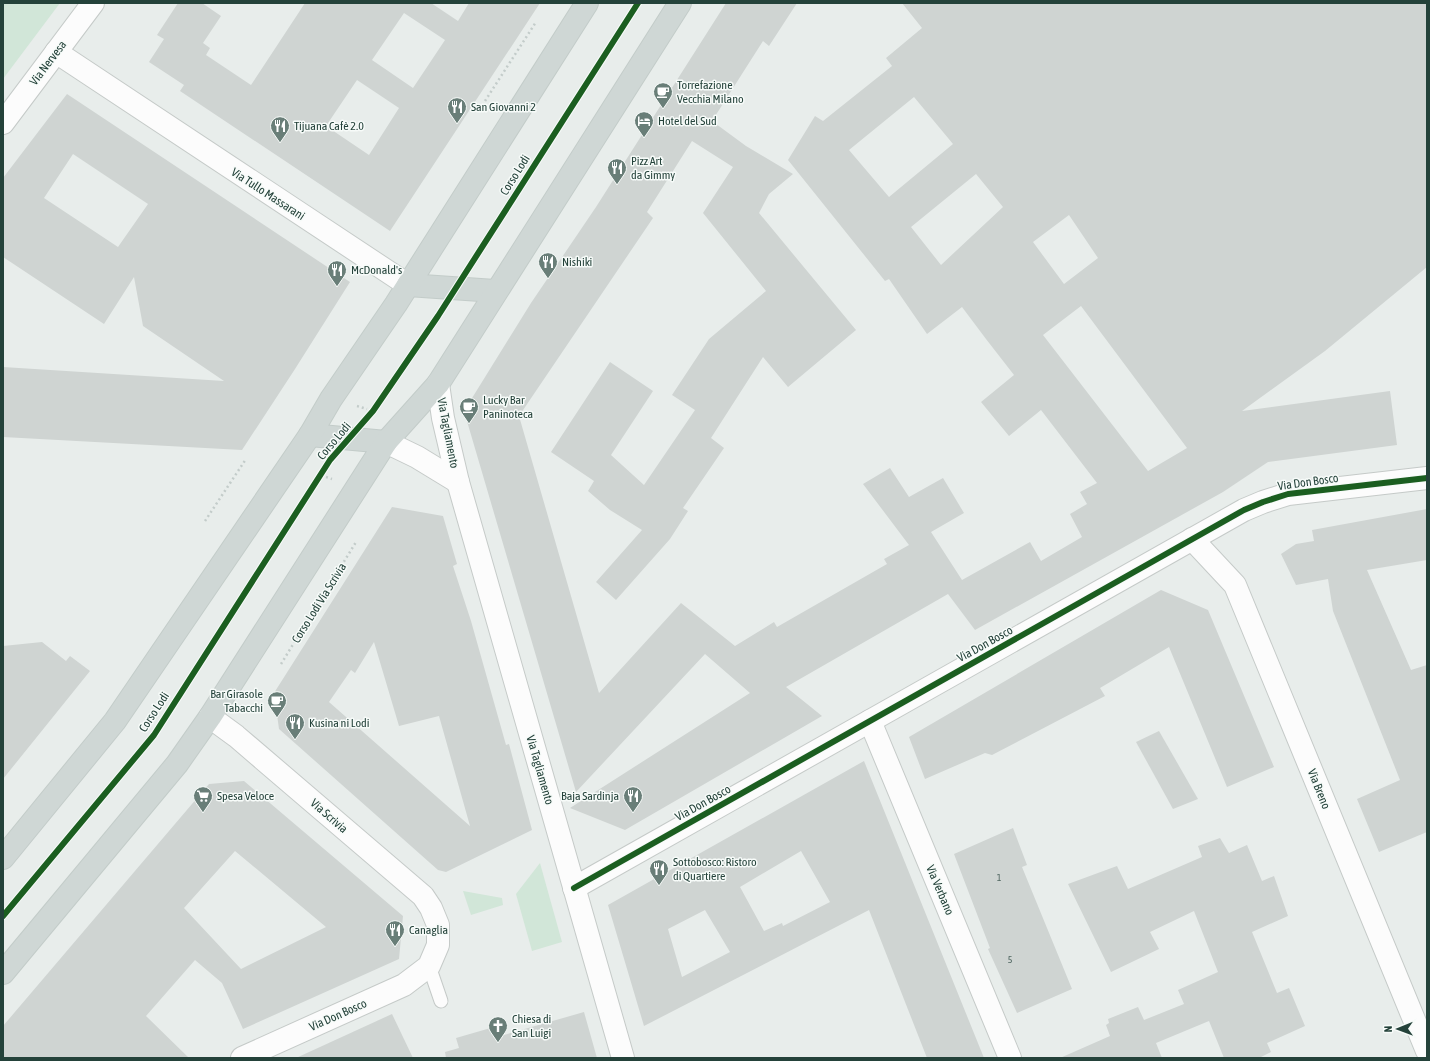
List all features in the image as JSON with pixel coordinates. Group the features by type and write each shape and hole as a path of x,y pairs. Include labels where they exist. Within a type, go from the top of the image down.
{"main road":[{"name":"Corso Lodi","path":"3,858 115,721 310,435 331,399 408,285 587,3"},
{"path":"3,973 177,764 210,716 386,442 438,384 680,3"},
{"name":"Via Tullo Massarani","path":"408,285 496,291"},
{"name":"Corso Lodi","path":"310,435 386,442"}],"street":[{"name":"Via Nervesa","path":"3,123 93,3"},
{"name":"Via Tullo Massarani","path":"56,52 408,285"},
{"name":"Via Tagliamento","path":"438,384 443,418 458,482 623,1058"},
{"name":"Via Tagliamento","path":"386,442 417,457 458,482"},
{"name":"Via Don Bosco","path":"574,888 1244,510 1280,496 1427,478"},
{"name":"Via Breno","path":"1192,540 1234,585 1240,598 1427,1051"},
{"name":"Via Scrivia","path":"210,716 236,736 423,896 432,908 438,925 438,945 429,966"},
{"name":"Via Verbano","path":"870,721 1010,1058"},
{"name":"Via Don Bosco","path":"242,1058 404,985 429,966"}],"lane":[{"path":"429,966 441,1002"}],"path":[{"path":"484,100 536,22"},
{"path":"205,521 246,459"}],"green space":[{"path":"3,3 60,3 3,79"},
{"path":"540,863 562,942 532,951 516,894"},
{"path":"463,891 502,898 503,905 471,915"}],"building":[{"path":"178,3 202,3 221,16 203,43 210,48 206,55 251,85 305,3 431,3 458,21 469,3 540,3 390,231 180,91 184,85 149,62 164,39 157,35","holes":["404,13 445,40 413,88 372,60","357,80 399,108 369,155 326,126"]},
{"path":"726,3 797,3 769,46 763,41 712,121 746,146 793,174 769,194 759,213 856,330 788,387 763,357 711,438 724,448 683,508 688,511 670,539 616,600 596,582 642,530 610,510 588,491 594,481 551,452 610,362 653,391 611,455 644,485 695,410 672,395 709,339 766,291 703,213 733,167 692,141 647,212 653,218 519,416 599,693 681,603 735,646 774,622 777,627 887,564 884,559 909,545 863,484 890,468 909,497 943,478 964,513 931,532 962,580 1030,542 1041,561 1082,537 1070,514 1087,504 1080,492 1097,483 1041,410 1009,436 981,402 1014,375 962,307 927,334 889,279 885,281 788,160 815,116 823,121 892,66 886,58 922,28 902,3 1427,3 1427,267 1325,351 1242,411 1390,391 1397,445 1268,462 1223,492 975,630 948,594 786,687 822,716 625,830 570,808 750,693 705,654 576,792 464,411 531,303 596,207","holes":["914,97 953,144 889,197 849,150","976,174 1003,207 941,265 911,227","1069,215 1098,258 1064,284 1033,242","1081,306 1187,448 1148,471 1043,335"]},
{"path":"67,94 350,282 242,450 3,437 3,367 224,381 143,326 134,277 104,324 3,257 3,178","holes":["73,154 148,204 118,247 44,198"]},
{"path":"392,507 443,516 457,564 453,566 471,621 506,745 509,744 532,830 446,872 438,870 279,729 274,693","holes":["374,642 399,726 439,716 470,826 329,702 351,670 355,673"]},
{"path":"1427,509 1427,560 1367,570 1411,670 1427,665 1427,832 1379,852 1357,799 1400,780 1333,611 1328,579 1296,585 1281,554 1296,544 1314,541 1312,530"},
{"path":"1161,590 1208,610 1274,767 1227,787 1169,647 1100,688 1105,696 992,755 985,753 925,779 909,737"},
{"path":"42,642 66,661 70,656 90,671 3,779 3,646"},
{"path":"1159,731 1198,799 1173,809 1136,742"},
{"path":"864,761 984,1058 927,1058 869,910 644,1026 608,905","holes":["801,851 830,902 783,926 782,923 764,931 740,887","705,910 730,952 682,977 668,929"]},
{"path":"244,781 403,916 399,959 243,1029 222,983 195,960 146,1016 189,1058 3,1058 3,1026 209,784","holes":["235,851 326,927 241,969 184,908"]},
{"path":"1013,828 1027,865 1022,867 1072,989 1017,1013 988,949 990,948 954,854"},
{"path":"1220,838 1229,853 1247,845 1262,881 1274,876 1288,916 1252,932 1277,993 1289,988 1305,1026 1267,1043 1271,1052 1259,1058 1224,1058 1209,1021 1156,1043 1162,1058 1060,1058 1110,1036 1106,1025 1109,1023 1108,1019 1138,1007 1144,1020 1184,1004 1178,990 1218,972 1194,911 1150,932 1159,949 1111,972 1068,884 1117,866 1128,889 1202,857 1198,846"},
{"path":"584,1012 597,1058 446,1058 445,1052 459,1048 456,1038 501,1025 504,1035"},
{"path":"392,1014 413,1058 296,1058"}],"cycle path":[{"path":"3,916 154,735 330,460 373,411 438,316 638,3"},
{"path":"574,888 1244,510 1288,494 1427,478"}],"place":[{"name":"Torrefazione Vecchia Milano","path":"663,109"},
{"name":"San Giovanni 2","path":"457,124"},
{"name":"Hotel del Sud","path":"644,138"},
{"name":"Tijuana Cafè 2.0","path":"280,143"},
{"name":"Pizz Art da Gimmy","path":"617,185"},
{"name":"Nishiki","path":"548,279"},
{"name":"McDonald's","path":"337,287"},
{"name":"Lucky Bar Paninoteca","path":"469,424"},
{"name":"Bar Girasole Tabacchi","path":"277,718"},
{"name":"Kusina ni Lodi","path":"295,740"},
{"name":"Spesa Veloce","path":"203,813"},
{"name":"Baja Sardinja","path":"633,813"},
{"name":"Sottobosco: Ristoro di Quartiere","path":"659,886"},
{"name":"Canaglia","path":"395,947"},
{"name":"Chiesa di San Luigi","path":"498,1043"}]}
